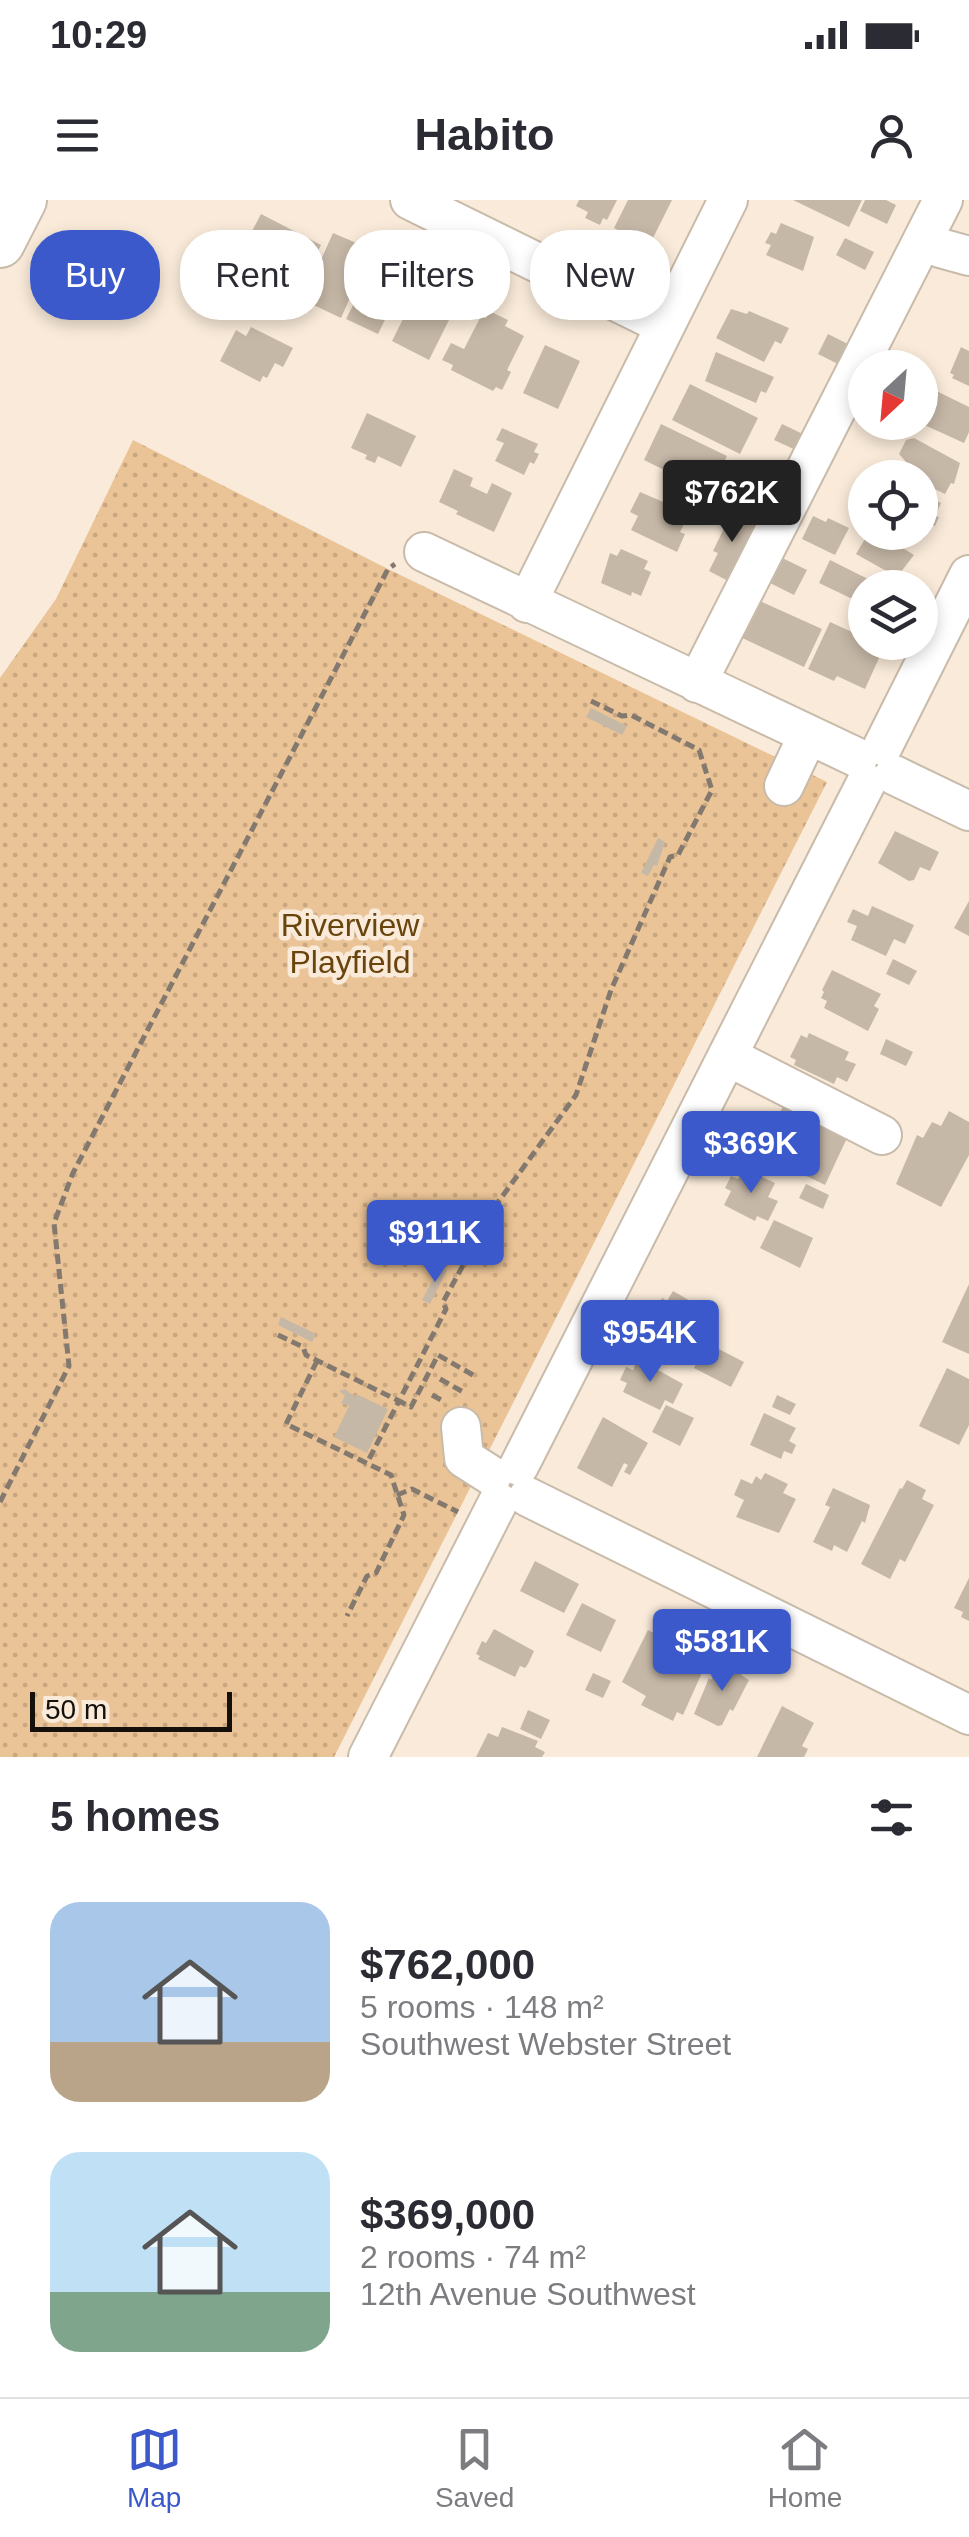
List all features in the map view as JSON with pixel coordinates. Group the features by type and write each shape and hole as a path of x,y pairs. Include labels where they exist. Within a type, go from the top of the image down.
{"main road":[{"path":"0,243 22,200"}],"street":[{"path":"410,200 664,325"},
{"path":"528,602 728,200"},
{"path":"697,683 943,200"},
{"path":"923,239 969,256"},
{"path":"424,552 969,811"},
{"path":"368,1757 729,1057 969,575"},
{"path":"784,786 808,735"},
{"path":"729,1057 882,1135"},
{"path":"463,1410 464,1458 509,1485 969,1715"}],"path":[{"path":"0,1502 69,1366 54,1223 73,1174 388,570 424,552"},
{"path":"367,1463 446,1309 443,1302 488,1220 576,1095 611,990 652,893 670,856 678,855 712,790 699,750 631,715 622,716 591,701"},
{"path":"576,1095 587,1100"},
{"path":"278,1335 303,1347 306,1356 411,1406 438,1355 473,1375"},
{"path":"317,1361 286,1424 391,1475 404,1515 376,1572 366,1576 347,1616"},
{"path":"440,1380 463,1410"},
{"path":"397,1495 412,1490 458,1512"}],"green space":[{"name":"Riverview Playfield","path":"133,440 827,782 334,1757 0,1757 0,678 56,599"}],"building":[{"path":"579,200 617,200 600,225 585,218 588,212 576,206"},
{"path":"628,200 672,200 657,230 614,228"},
{"path":"793,200 862,200 849,227"},
{"path":"865,200 886,200 896,205 887,224 860,211"},
{"path":"261,214 292,230 253,230"},
{"path":"781,223 814,237 803,271 766,255 771,245 765,243"},
{"path":"333,233 344,238 341,318 324,310 324,253"},
{"path":"845,238 874,252 865,270 836,255"},
{"path":"731,309 747,314 749,311 789,328 781,344 775,341 764,362 716,338"},
{"path":"348,320 385,320 378,334"},
{"path":"402,320 449,320 429,360 392,341"},
{"path":"479,320 508,320 505,326 524,336 502,390 496,387 493,391 451,370 453,365 442,360 451,343 464,349"},
{"path":"251,327 293,348 283,367 275,363 267,378 263,376 260,382 220,361 236,330 246,336"},
{"path":"828,334 852,346 842,366 818,354"},
{"path":"545,345 580,361 558,409 523,393"},
{"path":"961,347 969,351 969,386 950,373"},
{"path":"716,352 774,377 756,403 705,381"},
{"path":"690,384 758,418 740,454 672,420"},
{"path":"938,392 969,407 969,432 964,443 938,431"},
{"path":"367,413 416,436 401,467 378,456 375,463 351,448"},
{"path":"661,424 727,456 722,466 748,479 735,505 644,460"},
{"path":"782,424 805,435 798,451 774,440"},
{"path":"502,428 538,444 534,452 539,454 524,475 495,461 504,443 496,440"},
{"path":"906,440 918,440 960,463 954,484 945,494 938,491 938,460 904,460 899,454"},
{"path":"454,469 473,478 470,486 487,494 492,483 512,493 494,532 439,502"},
{"path":"640,492 688,516 677,552 631,530 638,516 630,512"},
{"path":"733,510 758,522 730,582 709,571 718,553 713,551"},
{"path":"813,516 848,528 835,555 802,539"},
{"path":"621,549 648,561 644,569 651,572 641,596 632,592 631,596 601,583 610,553 617,556"},
{"path":"858,550 906,550 914,555 902,570 885,570 856,554"},
{"path":"776,555 807,570 794,595 764,580"},
{"path":"830,560 850,570 848,597 819,583"},
{"path":"753,598 822,629 804,667 736,635"},
{"path":"830,622 848,630 848,660 878,660 865,689 808,669"},
{"path":"591,708 627,726 622,735 586,717"},
{"path":"895,831 939,852 930,871 920,867 914,880 909,881 878,863"},
{"path":"658,838 665,842 657,866 648,876 641,873"},
{"path":"969,901 969,936 954,928"},
{"path":"872,906 914,925 905,944 894,939 886,956 851,940 857,926 847,922 853,909 868,916"},
{"path":"893,959 917,971 909,985 886,974"},
{"path":"832,970 881,994 874,1006 879,1009 868,1031 824,1008 827,1001 821,998 822,990"},
{"path":"809,1033 849,1052 845,1060 856,1064 847,1082 837,1077 834,1084 794,1065 796,1060 790,1057 801,1035 807,1038"},
{"path":"886,1039 913,1052 906,1066 880,1054"},
{"path":"784,1104 826,1123 824,1127 847,1138 825,1185 769,1158 776,1134 771,1132"},
{"path":"949,1111 969,1122 969,1155 941,1207 896,1184 917,1135 923,1138 932,1122 941,1126"},
{"path":"743,1168 775,1183 768,1197 778,1201 768,1221 757,1216 755,1221 724,1205 731,1191 725,1188 731,1176 738,1179"},
{"path":"806,1184 829,1195 823,1209 799,1198"},
{"path":"774,1220 813,1238 800,1268 760,1248"},
{"path":"440,1266 447,1270 430,1304 422,1300"},
{"path":"969,1284 969,1354 942,1342"},
{"path":"673,1291 715,1315 702,1347 689,1340 687,1345 654,1327 660,1314 655,1312 662,1298 667,1301"},
{"path":"281,1317 316,1334 312,1342 278,1325"},
{"path":"707,1343 744,1362 731,1387 694,1368"},
{"path":"638,1359 683,1384 673,1404 665,1400 660,1410 623,1392 627,1383 620,1380 626,1367 633,1370"},
{"path":"947,1368 969,1379 969,1425 959,1445 919,1426"},
{"path":"345,1389 355,1397 356,1394 388,1409 367,1453 334,1437 349,1406 341,1403 345,1396 339,1391"},
{"path":"777,1395 796,1404 790,1415 772,1407"},
{"path":"666,1405 694,1418 680,1446 652,1432"},
{"path":"764,1413 796,1428 789,1441 796,1445 792,1454 784,1451 781,1459 750,1445"},
{"path":"603,1417 648,1443 630,1475 624,1472 628,1465 624,1463 612,1487 577,1468"},
{"path":"765,1473 788,1484 783,1493 796,1499 779,1533 736,1517 744,1500 734,1495 741,1479 752,1484 756,1476 761,1480"},
{"path":"907,1480 926,1490 922,1499 934,1505 905,1562 900,1559 890,1579 861,1564"},
{"path":"833,1488 870,1505 865,1523 862,1521 847,1552 834,1545 832,1551 813,1542 830,1507 825,1505"},
{"path":"535,1561 579,1584 564,1613 520,1591"},
{"path":"969,1578 969,1621 954,1608"},
{"path":"582,1603 616,1620 601,1652 566,1635"},
{"path":"494,1629 534,1651 515,1677 478,1659 476,1654 482,1641 486,1643"},
{"path":"648,1630 691,1652 688,1658 705,1666 683,1715 677,1712 673,1721 641,1705 646,1696 622,1682"},
{"path":"730,1661 744,1668 741,1675 749,1680 733,1711 730,1709 718,1726 694,1714 709,1678 719,1664 727,1668"},
{"path":"593,1673 611,1681 603,1698 585,1690"},
{"path":"782,1706 814,1723 802,1746 808,1749 804,1757 757,1757"},
{"path":"528,1710 550,1720 541,1739 520,1729"},
{"path":"502,1727 538,1741 535,1747 545,1752 542,1757 476,1757 488,1733 498,1737"}]}
